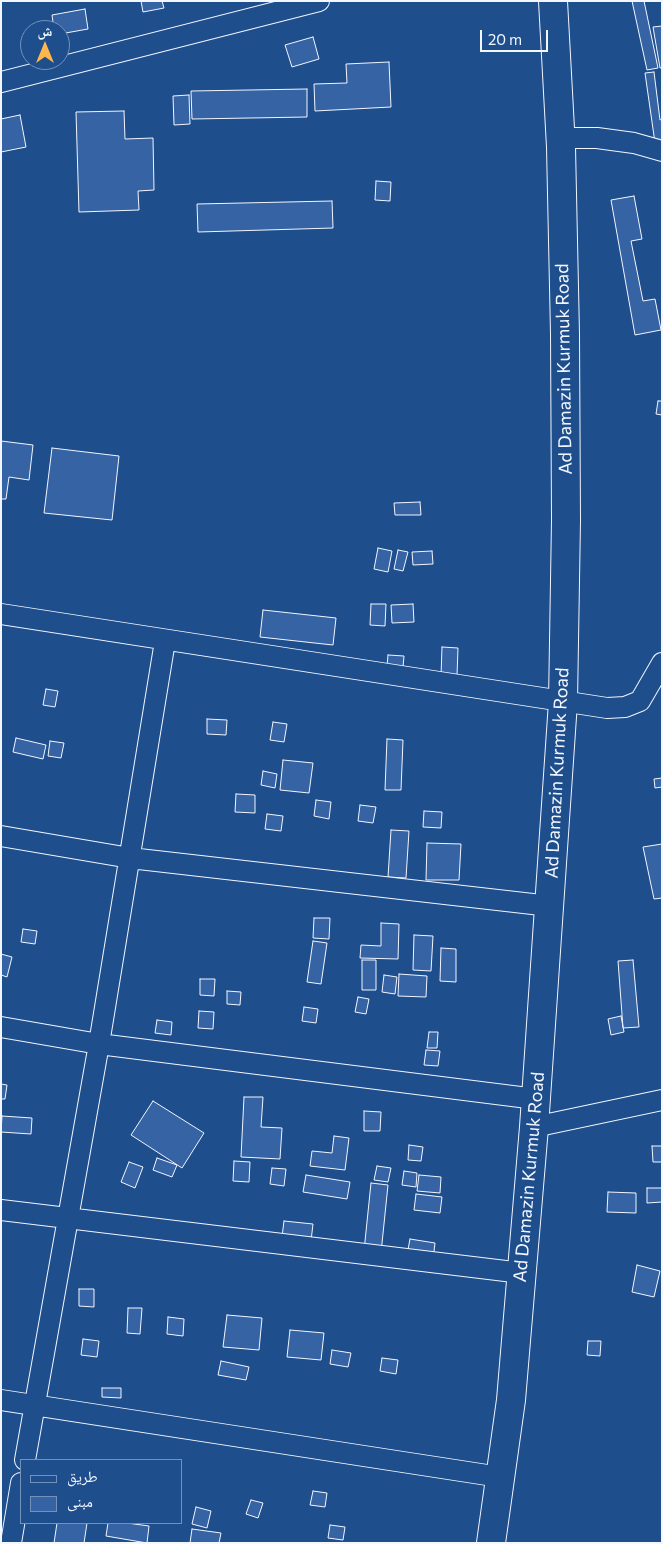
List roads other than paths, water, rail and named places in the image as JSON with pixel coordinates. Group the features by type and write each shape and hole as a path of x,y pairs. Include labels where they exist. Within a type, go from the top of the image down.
{"highway":[{"name":"Ad Damazin Kurmuk Road","path":"491,1543 511,1400 522,1273 550,906 563,702 566,520 565,334 561,138 554,1"}],"street":[{"path":"1,82 319,1"},
{"path":"561,138 597,138 634,143 662,151"},
{"path":"1,614 606,708 625,707 640,701 662,697"},
{"path":"25,1459 99,1044 166,641"},
{"path":"640,701 662,663"},
{"path":"1,836 130,858 550,906"},
{"path":"1,1027 99,1044 536,1099"},
{"path":"534,1127 662,1100"},
{"path":"1,1210 522,1273"},
{"path":"1,1400 500,1477"},
{"path":"10,1543 20,1488"}]}
